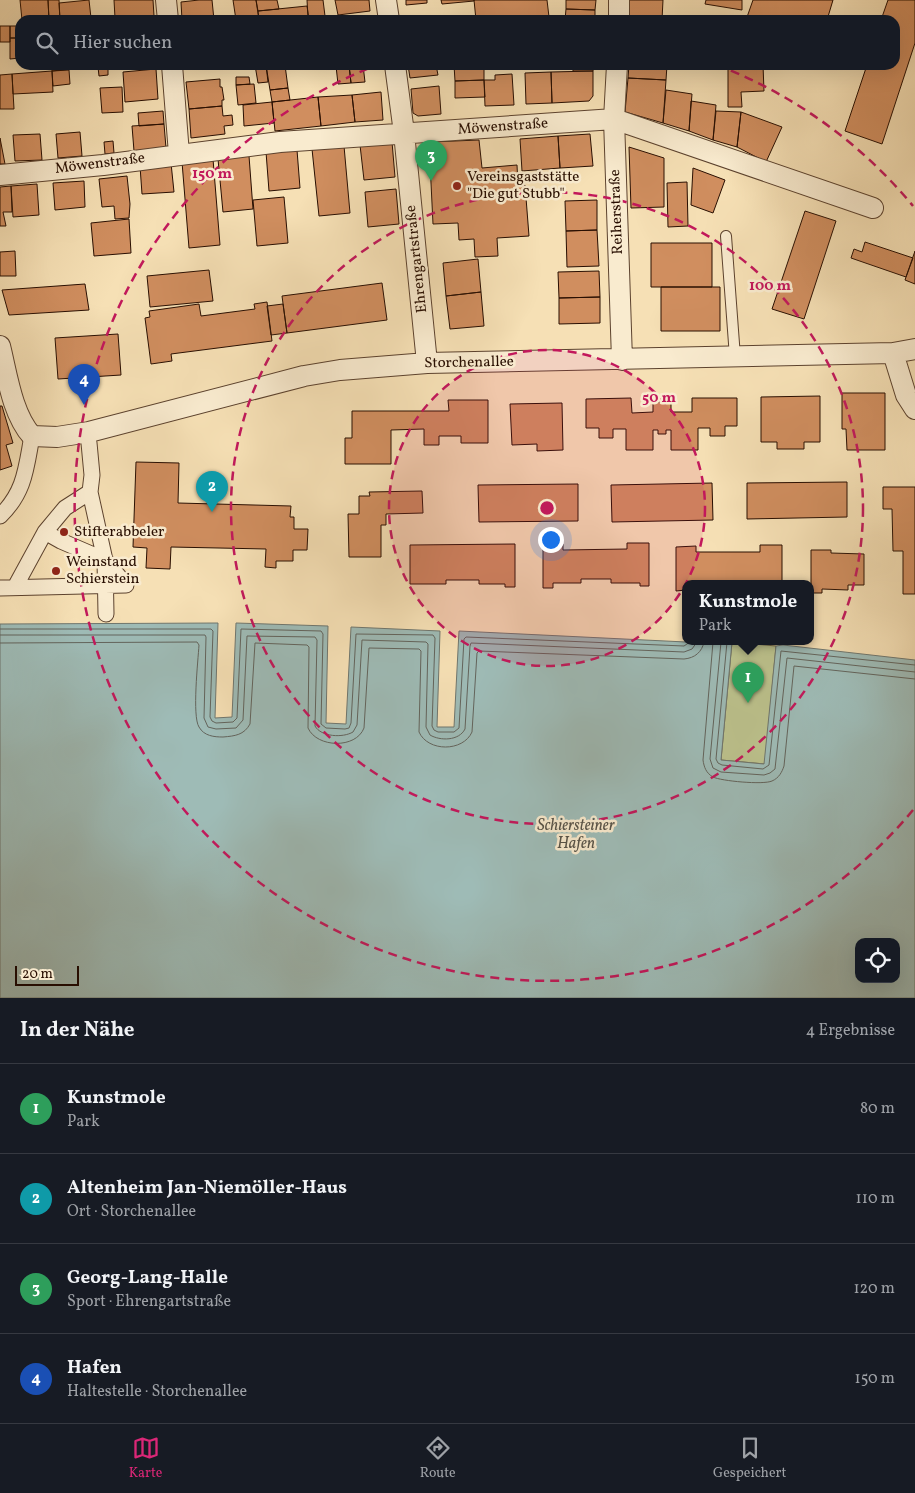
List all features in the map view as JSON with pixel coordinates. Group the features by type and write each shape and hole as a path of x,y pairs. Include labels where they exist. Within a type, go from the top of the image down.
{"street":[{"path":"166,0 168,15"},
{"path":"386,0 388,15"},
{"path":"619,15 620,0"},
{"path":"172,70 179,154"},
{"name":"Ehrengartstraße","path":"396,70 404,133 427,363"},
{"name":"Reiherstraße","path":"616,70 614,119 622,360"},
{"name":"Möwenstraße","path":"0,175 103,165 280,142 614,119 874,208"},
{"path":"0,346 17,412 24,427 32,436 22,487 10,506 0,516"},
{"name":"Storchenallee","path":"32,436 57,437 89,432 304,376 340,370 427,363 893,353 915,348"},
{"path":"893,353 906,395 915,410"},
{"path":"90,443 92,475 90,492 105,560 106,614"},
{"path":"7,588 45,532 66,508 90,492"},
{"path":"7,588 126,585 105,560 45,532"}],"lane":[{"path":"726,236 736,357"}],"green space":[{"path":"732,645 776,646 765,764 721,760"}],"water":[{"name":"Schiersteiner Hafen","path":"218,623 215,718 232,717 236,623 328,626 326,723 346,724 351,627 440,631 437,727 454,727 459,631 682,642 682,645 732,645 721,760 764,764 776,646 783,645 915,660 915,998 0,998 0,624"}],"building":[{"path":"20,0 48,0 49,15 22,15"},
{"path":"48,0 59,0 60,15 49,15"},
{"path":"89,0 91,15 60,15 59,3"},
{"path":"114,0 153,0 154,15 115,15"},
{"path":"212,0 214,15 182,15 181,2"},
{"path":"233,0 256,0 258,15 235,15"},
{"path":"256,0 277,0 279,9 258,11"},
{"path":"307,0 323,0 325,15 308,15"},
{"path":"335,0 369,0 370,11 338,15"},
{"path":"406,0 427,0 427,3 406,5"},
{"path":"441,0 474,0 474,1 442,4"},
{"path":"474,0 547,0 549,15 476,15"},
{"path":"566,0 596,0 595,10 566,9"},
{"path":"626,0 663,0 662,15 625,15"},
{"path":"706,0 742,0 742,10 705,4"},
{"path":"753,0 833,0 828,15 748,15"},
{"path":"888,0 915,0 915,43 882,144 845,131 865,70 900,70 900,15 883,15"},
{"path":"307,6 308,15 258,15 258,11"},
{"path":"566,9 595,10 595,15 565,15"},
{"path":"0,26 10,26 10,42 0,42"},
{"path":"10,26 15,26 15,38 10,38"},
{"path":"10,38 15,38 15,58 10,59"},
{"path":"69,70 70,84 53,86 52,71"},
{"path":"98,70 108,70 108,75 99,76"},
{"path":"156,70 158,99 125,102 123,72"},
{"path":"256,70 267,70 268,82 258,83"},
{"path":"267,70 286,70 288,88 270,90"},
{"path":"336,70 350,70 351,83 338,84"},
{"path":"350,70 364,70 365,82 351,83"},
{"path":"409,70 437,70 438,75 410,78"},
{"path":"454,70 484,70 484,80 455,81"},
{"path":"573,70 593,70 593,71"},
{"path":"629,70 667,70 666,80 628,78"},
{"path":"728,70 763,70 764,91 741,92 742,107 728,107"},
{"path":"52,71 53,92 13,94 12,74"},
{"path":"593,71 593,96 589,101 552,103 551,72"},
{"path":"551,72 552,103 526,104 525,73"},
{"path":"12,74 14,109 0,109 0,75"},
{"path":"512,74 514,105 485,106 484,80 495,80 495,75"},
{"path":"236,77 249,77 250,84 236,85"},
{"path":"628,78 666,80 663,123 625,112"},
{"path":"220,79 224,100 222,100 222,106 189,109 186,82"},
{"path":"484,80 485,97 455,98 455,81"},
{"path":"254,84 256,103 238,105 236,85"},
{"path":"439,86 441,114 418,116 413,113 411,89"},
{"path":"122,87 123,112 102,113 100,88"},
{"path":"288,88 290,100 272,102 270,90"},
{"path":"666,90 692,94 689,131 663,123"},
{"path":"381,92 383,120 355,122 352,95"},
{"path":"352,95 355,122 321,126 318,97"},
{"path":"318,97 321,126 275,131 272,102"},
{"path":"691,101 716,105 713,140 689,131"},
{"path":"272,102 274,123 244,126 243,105"},
{"path":"222,106 223,116 232,115 233,125 224,126 225,134 191,138 189,109"},
{"path":"163,111 164,124 139,126 138,113"},
{"path":"716,111 741,112 737,147 713,140"},
{"path":"741,112 782,127 766,162 737,147"},
{"path":"164,124 166,148 134,151 132,126"},
{"path":"80,132 82,156 58,158 56,134"},
{"path":"40,134 42,160 15,161 13,135"},
{"path":"590,134 593,166 560,168 558,136"},
{"path":"558,136 560,168 522,171 520,139"},
{"path":"0,138 5,164 0,164"},
{"path":"479,140 482,168 517,165 518,186 525,185 529,236 497,238 498,256 475,257 474,239 459,240 458,223 433,224 429,142"},
{"path":"113,141 114,153 105,154 104,142"},
{"path":"392,142 395,177 364,180 360,145"},
{"path":"344,146 350,213 319,216 312,149"},
{"path":"629,147 664,158 664,207 631,208"},
{"path":"297,150 300,188 269,191 266,152"},
{"path":"249,156 253,209 223,212 218,159"},
{"path":"213,159 220,245 189,248 182,162"},
{"path":"171,163 174,192 142,194 140,166"},
{"path":"693,168 725,180 713,213 691,205"},
{"path":"127,176 130,204 129,218 115,219 114,206 102,207 99,179"},
{"path":"84,181 85,207 55,210 53,183"},
{"path":"687,182 688,226 668,227 667,183"},
{"path":"37,184 39,215 13,217 11,186"},
{"path":"11,186 12,212 3,212 6,226 0,226 0,187"},
{"path":"396,189 399,224 368,227 365,192"},
{"path":"284,197 288,243 257,246 253,200"},
{"path":"597,200 597,230 566,231 565,201"},
{"path":"805,211 836,221 804,319 772,309"},
{"path":"129,219 131,253 94,256 91,223"},
{"path":"597,230 599,266 567,267 566,231"},
{"path":"865,242 913,258 906,277 851,258 854,249 862,252"},
{"path":"651,243 712,243 712,287 651,287"},
{"path":"15,251 16,276 0,276 0,252"},
{"path":"915,251 915,284 905,280"},
{"path":"478,259 481,292 446,296 443,263"},
{"path":"209,270 213,301 150,307 147,276"},
{"path":"599,271 600,297 559,298 558,272"},
{"path":"382,283 387,320 287,333 282,296"},
{"path":"85,284 89,310 9,315 2,290"},
{"path":"661,287 720,287 720,331 661,331"},
{"path":"481,292 484,326 450,329 446,296"},
{"path":"600,297 600,323 559,324 559,298"},
{"path":"267,302 272,341 171,354 172,361 151,364 145,318 150,317 149,311 199,304 201,316 255,309 254,304"},
{"path":"283,304 287,333 271,335 267,306"},
{"path":"118,334 121,375 58,379 55,338"},
{"path":"842,393 885,393 885,450 847,450 846,429 842,429"},
{"path":"820,396 820,442 804,442 804,449 777,449 777,442 761,442 761,397"},
{"path":"631,398 632,413 653,412 653,402 671,402 671,412 692,412 692,398 737,398 737,426 725,426 725,436 710,436 710,428 698,428 698,450 671,450 671,430 666,430 666,434 658,434 658,430 653,430 653,450 626,450 626,429 613,429 613,438 599,438 599,428 586,428 586,399"},
{"path":"448,400 488,400 488,443 461,443 461,436 439,436 439,445 424,445 424,429 391,430 391,464 345,464 345,438 352,438 352,411 449,411"},
{"path":"562,403 563,450 537,451 537,444 512,445 510,404"},
{"path":"0,406 2,406 13,443 6,445 12,466 0,470"},
{"path":"136,462 179,463 178,503 291,506 290,517 294,517 294,529 308,529 307,550 293,550 293,561 276,561 276,568 265,567 266,549 171,547 170,569 146,568 147,548 133,547"},
{"path":"847,482 847,517 747,519 747,483"},
{"path":"712,483 713,520 612,522 611,485"},
{"path":"578,484 578,521 479,522 478,485"},
{"path":"883,487 915,487 915,594 903,594 903,551 893,551 892,509 883,509"},
{"path":"422,491 423,513 386,514 386,525 381,525 381,557 349,557 348,514 359,514 359,496 370,496 369,492"},
{"path":"627,543 649,543 649,586 640,586 640,583 611,583 611,579 581,579 581,583 553,583 553,588 543,588 543,544 563,544 563,550 627,549"},
{"path":"515,544 515,587 505,587 505,584 479,584 479,580 446,580 446,584 410,584 410,545"},
{"path":"760,545 782,545 782,580 682,580 682,590 676,591 676,547 696,546 696,552 760,552"},
{"path":"811,550 831,550 831,553 864,554 864,585 848,585 848,590 822,589 822,593 814,593 814,580 811,580"}],"place":[{"name":"Georg-Lang-Halle","path":"431,181"},
{"name":"Vereinsgaststätte \"Die gut Stubb\"","path":"457,186"},
{"name":"Hafen","path":"84,405"},
{"name":"Altenheim Jan-Niemöller-Haus","path":"212,512"},
{"name":"Stifterabbeler","path":"64,532"},
{"name":"Weinstand Schierstein","path":"56,571"},
{"name":"Kunstmole","path":"748,703"}]}
